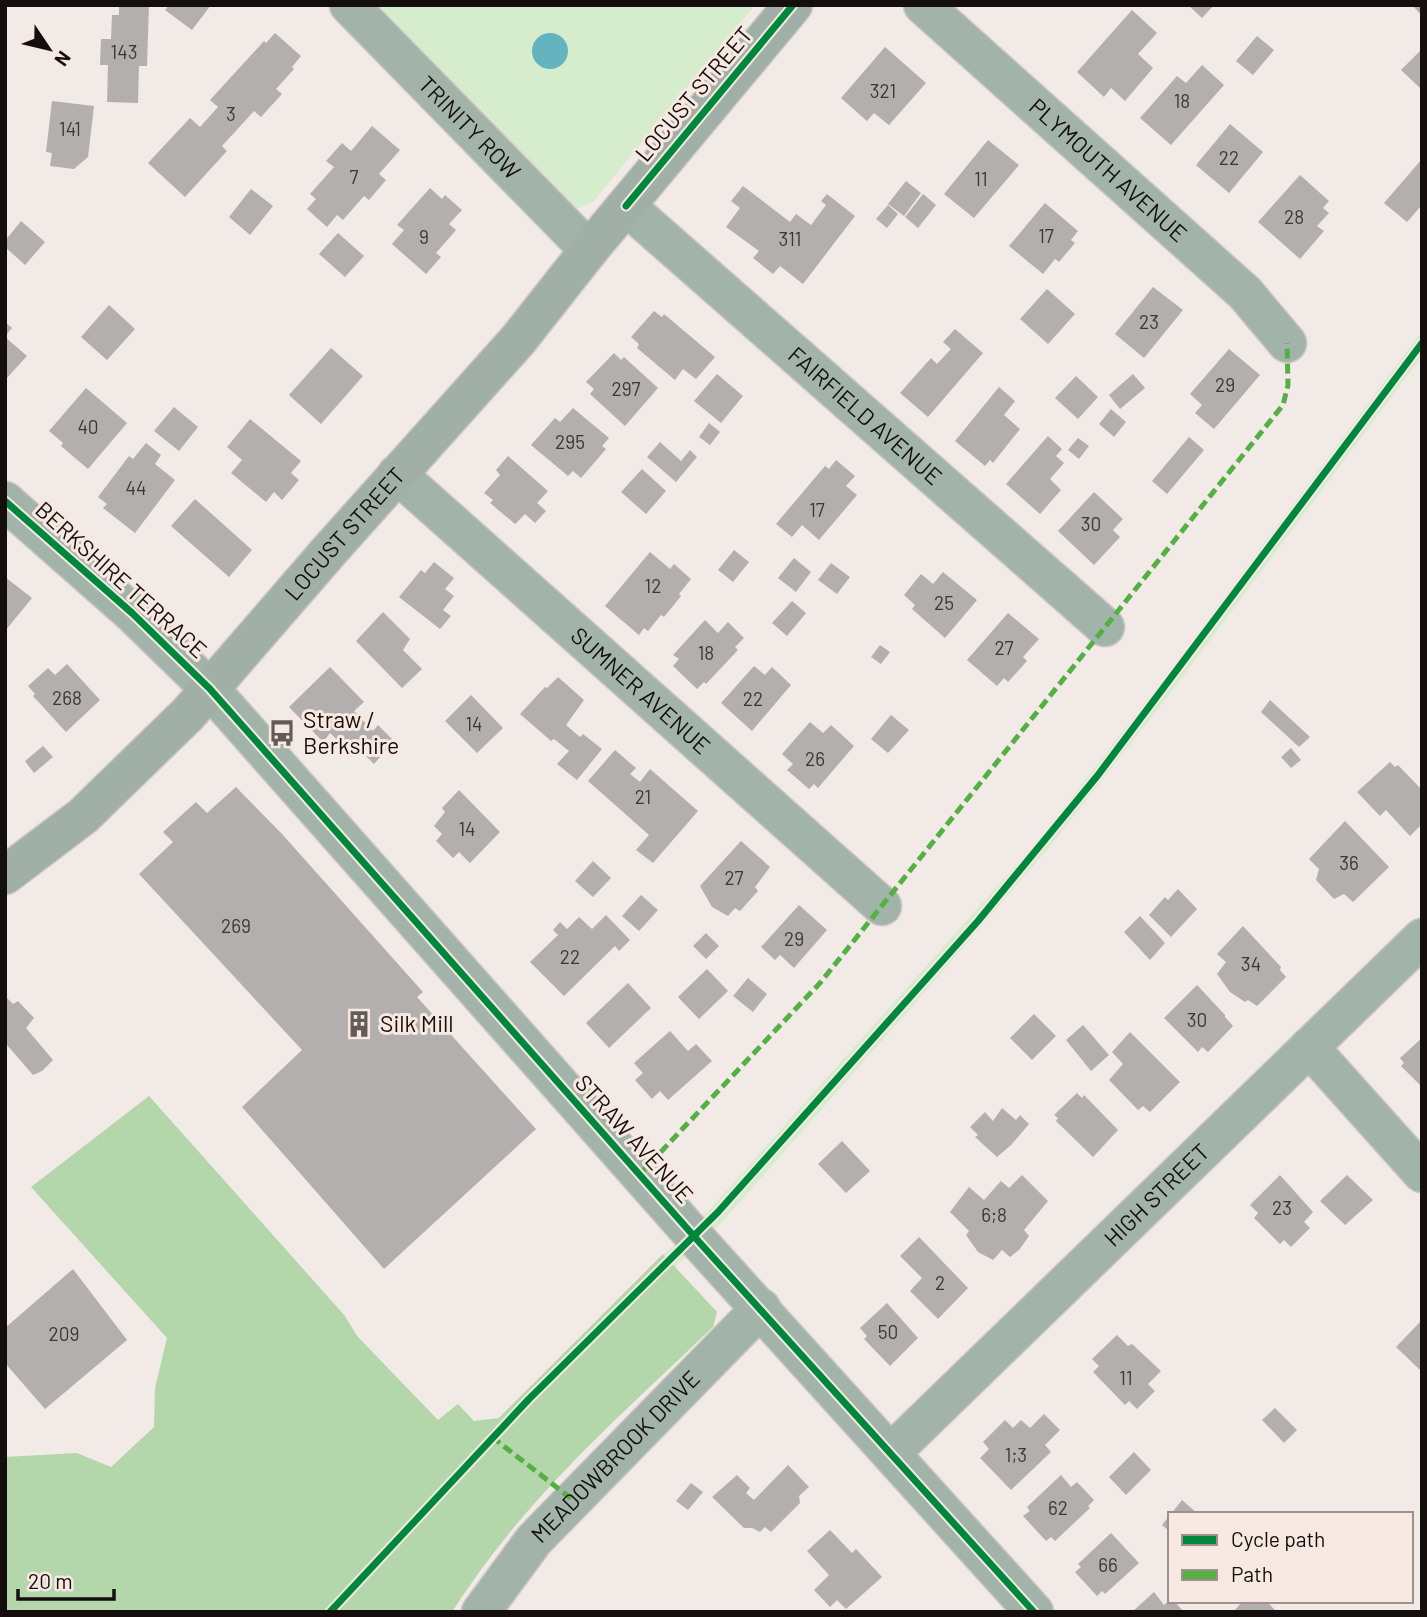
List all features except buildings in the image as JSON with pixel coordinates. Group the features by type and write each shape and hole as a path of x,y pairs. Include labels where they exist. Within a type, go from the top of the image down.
{"highway":[{"name":"LOCUST STREET","path":"5,875 83,816 179,723 210,689 518,340 589,250 793,5"}],"street":[{"name":"TRINITY ROW","path":"349,5 589,250"},
{"name":"PLYMOUTH AVENUE","path":"923,5 1245,293 1287,344"},
{"name":"FAIRFIELD AVENUE","path":"626,206 1105,627"},
{"name":"SUMNER AVENUE","path":"397,474 882,906"},
{"name":"BERKSHIRE TERRACE","path":"5,501 132,613 210,689"},
{"name":"STRAW AVENUE","path":"210,689 1034,1612"},
{"name":"HIGH STREET","path":"891,1452 1422,938"},
{"path":"1308,1047 1422,1174"},
{"name":"MEADOWBROOK DRIVE","path":"481,1612 534,1540 761,1308"}],"green space":[{"path":"359,5 755,5 593,202 577,209 566,208"},
{"path":"1422,331 1422,356 1172,691 1051,845 924,993 723,1221 320,1612 502,1414 712,1207 1040,838 1161,682"},
{"path":"149,1096 345,1316 357,1336 438,1420 458,1404 474,1421 499,1418 663,1254 717,1312 713,1327 608,1427 540,1497 479,1572 452,1612 5,1612 5,1457 77,1453 111,1467 154,1427 155,1388 167,1338 31,1187"}],"water":[{"path":"550,33 563,38 568,51 563,64 550,69 537,64 532,51 537,38"}],"marked path":[{"path":"640,1174 820,983 1283,405 1288,385 1287,343"},
{"path":"492,1437 573,1500"}],"cycle path":[{"path":"626,206 793,5"},
{"path":"330,1612 529,1399 718,1212 978,921 1098,775 1422,343"},
{"path":"5,501 132,613 210,689 700,1243 1034,1612"}],"place":[{"name":"Straw / Berkshire","path":"282,733"},
{"name":"Silk Mill","path":"359,1024"}]}
